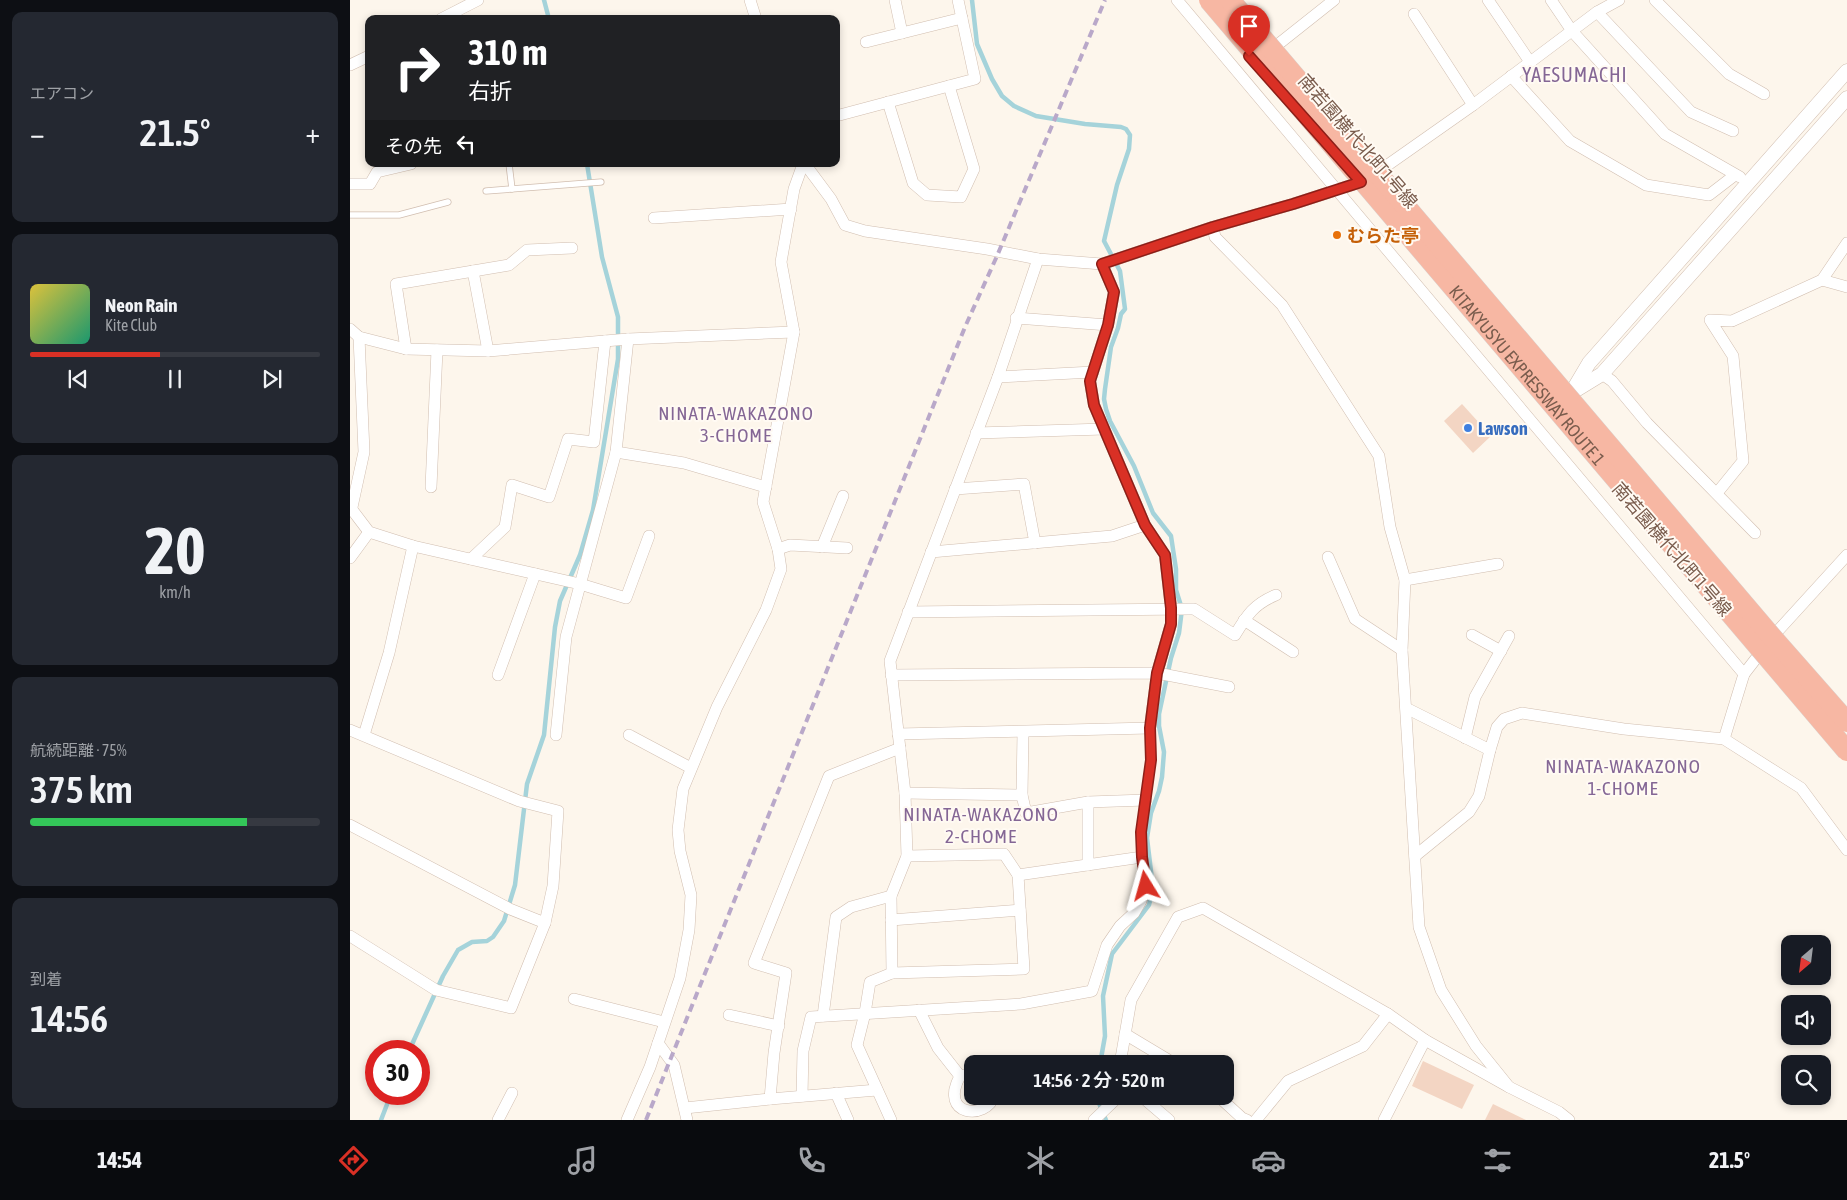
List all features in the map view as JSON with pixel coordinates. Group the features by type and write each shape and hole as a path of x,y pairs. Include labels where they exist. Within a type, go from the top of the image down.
{"highway":[{"name":"KITAKYUSYU EXPRESSWAY ROUTE 1","path":"1209,0 1847,751"},
{"name":"KITAKYUSYU EXPRESSWAY ROUTE 1","path":"1230,0 1759,622 1847,722"}],"street":[{"path":"449,15 478,0"},
{"path":"750,0 755,15"},
{"path":"895,0 902,33"},
{"path":"840,115 974,79 958,0"},
{"path":"1177,0 1744,674"},
{"name":"南若園横代北町1号線","path":"1200,0 1361,182 1760,652 1847,759"},
{"name":"南若園横代北町1号線","path":"1238,0 1847,718"},
{"path":"1488,0 1530,62"},
{"path":"1550,0 1572,31 1665,134 1748,182"},
{"path":"806,167 831,199 845,225 865,231 987,249 1038,259 1102,264 1213,227 1361,182 1473,105 1598,12 1619,0"},
{"path":"1655,0 1729,74 1764,94"},
{"path":"1276,46 1332,1"},
{"path":"1598,12 1691,112 1733,131"},
{"path":"1414,14 1473,105"},
{"path":"866,42 962,18"},
{"path":"350,65 365,58"},
{"path":"1555,412 1572,393 1589,363 1847,71"},
{"path":"1511,76 1570,141 1646,186 1709,195 1735,174"},
{"path":"888,102 913,183 927,195 961,197 974,168 949,86"},
{"path":"1572,393 1602,374 1847,98"},
{"path":"350,184 370,184 377,172 398,167"},
{"path":"627,1120 658,1043 680,978 689,930 691,895 680,851 678,830 683,790 717,707 766,610 780,569 778,549 763,502 794,332 781,262 794,189 803,167"},
{"path":"654,218 791,209"},
{"path":"1213,227 1215,237 1282,306 1379,456 1390,527 1405,580 1402,650 1419,926 1442,990 1476,1046 1509,1087"},
{"path":"1717,493 1743,461 1733,356 1710,320 1732,321 1822,280 1847,243"},
{"path":"406,349 396,284 509,265 527,250 572,248"},
{"path":"892,974 891,896 907,856 905,793 890,661 998,377 1016,318 1038,259"},
{"path":"898,734 1150,728 1171,624 1180,608 1165,555 1145,525 1094,405 1090,381 1108,325 1114,292 1102,264"},
{"path":"473,271 488,352"},
{"path":"1822,280 1847,287"},
{"path":"1016,318 1108,325"},
{"path":"649,536 626,598 580,584 413,546 369,532 351,507 364,452 354,339 406,349 488,352 628,339 794,332"},
{"path":"556,735 566,637 616,452 628,339"},
{"path":"471,560 505,527 512,485 549,497 568,439 594,442 605,341"},
{"path":"431,488 437,350"},
{"path":"998,377 1093,372"},
{"path":"1602,374 1612,381 1647,423 1755,533"},
{"path":"976,432 1104,429"},
{"path":"616,452 684,463 766,487"},
{"path":"955,489 1024,484 1035,543"},
{"path":"822,547 842,496"},
{"path":"931,552 1112,536 1145,525"},
{"path":"350,558 369,532"},
{"path":"364,734 389,653 413,546"},
{"path":"778,549 790,546 847,548"},
{"path":"1724,739 1744,674 1775,634 1847,556"},
{"path":"1328,557 1355,619 1402,650"},
{"path":"1405,580 1498,564"},
{"path":"498,675 535,574"},
{"path":"908,612 1180,608 1235,635 1244,620 1262,601 1276,595"},
{"path":"1244,620 1294,652"},
{"path":"1472,635 1500,652"},
{"path":"1466,738 1475,697 1509,636"},
{"path":"891,675 1160,674 1230,687"},
{"path":"1406,708 1490,750"},
{"path":"1415,856 1469,812 1479,796 1497,727 1504,719 1522,713 1624,729 1724,739 1801,788 1847,850"},
{"path":"350,730 364,734 519,801 558,811 553,886 545,923 511,1008 436,990 350,936"},
{"path":"1024,732 1022,795 1026,813 1088,802 1146,800"},
{"path":"629,736 691,768"},
{"path":"770,1099 774,1054 786,973 754,963 829,776 900,748"},
{"path":"905,793 1022,795"},
{"path":"1088,802 1088,865"},
{"path":"350,825 510,909 545,923"},
{"path":"891,1120 856,1045 865,1013 870,982 892,974 1024,969 1018,875 1004,854 907,856"},
{"path":"802,1096 803,1051 811,1017 1021,1004 1092,991 1107,945 1120,926 1134,913 1141,901 1146,886 1142,857 1018,875"},
{"path":"823,1016 836,917 851,907 891,896"},
{"path":"1122,1055 1131,1000 1178,918 1203,908 1388,1014 1425,1040 1509,1087 1560,1112 1569,1120"},
{"path":"892,920 1020,910"},
{"path":"574,999 664,1022"},
{"path":"919,1010 938,1048 960,1076"},
{"path":"1256,1120 1288,1081 1363,1046 1388,1014"},
{"path":"729,1015 779,1026"},
{"path":"1125,1034 1160,1055"},
{"path":"1384,1120 1425,1040"},
{"path":"658,1043 674,1065 686,1114 770,1099 877,1090"},
{"path":"964,1075 960,1076 953,1090 956,1105 962,1111 972,1115 982,1114 991,1105"},
{"path":"498,1120 512,1093"},
{"path":"836,1093 848,1120"},
{"path":"1094,1120 1110,1105"},
{"path":"1152,1105 1169,1120"},
{"path":"1228,1105 1242,1118 1247,1120"}],"lane":[{"path":"509,167 512,189"},
{"path":"486,191 601,182"},
{"path":"350,215 399,215 448,202"},
{"path":"1142,857 1141,832 1151,760 1150,728"}],"building":[{"name":"Lawson","path":"1462,404 1491,436 1473,453 1444,421"},
{"path":"1423,1061 1474,1085 1462,1109 1412,1086"},
{"path":"1493,1104 1526,1120 1485,1120"}],"waterway":[{"path":"544,0 548,15"},
{"path":"972,0 977,44 992,79 1002,96 1014,106 1036,116 1085,124 1121,127 1126,129 1130,135 1129,149 1117,185 1104,241 1120,271 1125,309 1121,314 1111,347 1104,399 1110,421 1134,466 1153,513 1171,536 1176,569 1176,590 1182,609 1179,633 1171,658 1159,714 1159,726 1164,752 1162,777 1151,813 1147,838 1153,888 1149,905 1112,954 1103,996 1105,1036 1102,1055"},
{"path":"414,1040 443,976 458,950 472,942 487,941 493,937 504,921 515,885 527,784 544,735 555,627 560,601 580,555 593,510 618,359 618,317 602,257 587,167"},
{"path":"381,1120 387,1105"},
{"path":"1100,1105 1106,1120"}],"railway":[{"path":"646,1120 965,327 1105,0"}],"place":[{"name":"むらた亭","path":"1337,235"},
{"name":"Lawson","path":"1468,428"}],"district":[{"name":"YAESUMACHI","path":"1575,74"},
{"name":"NINATA-WAKAZONO 3-CHOME","path":"736,424"},
{"name":"NINATA-WAKAZONO 1-CHOME","path":"1623,777"},
{"name":"NINATA-WAKAZONO 2-CHOME","path":"981,825"}],"route":[{"path":"1146,886 1141,832 1151,760 1150,728 1157,673 1171,624 1171,608 1165,555 1145,525 1094,405 1090,381 1108,325 1114,292 1102,264 1213,227 1361,182 1249,56"}]}
